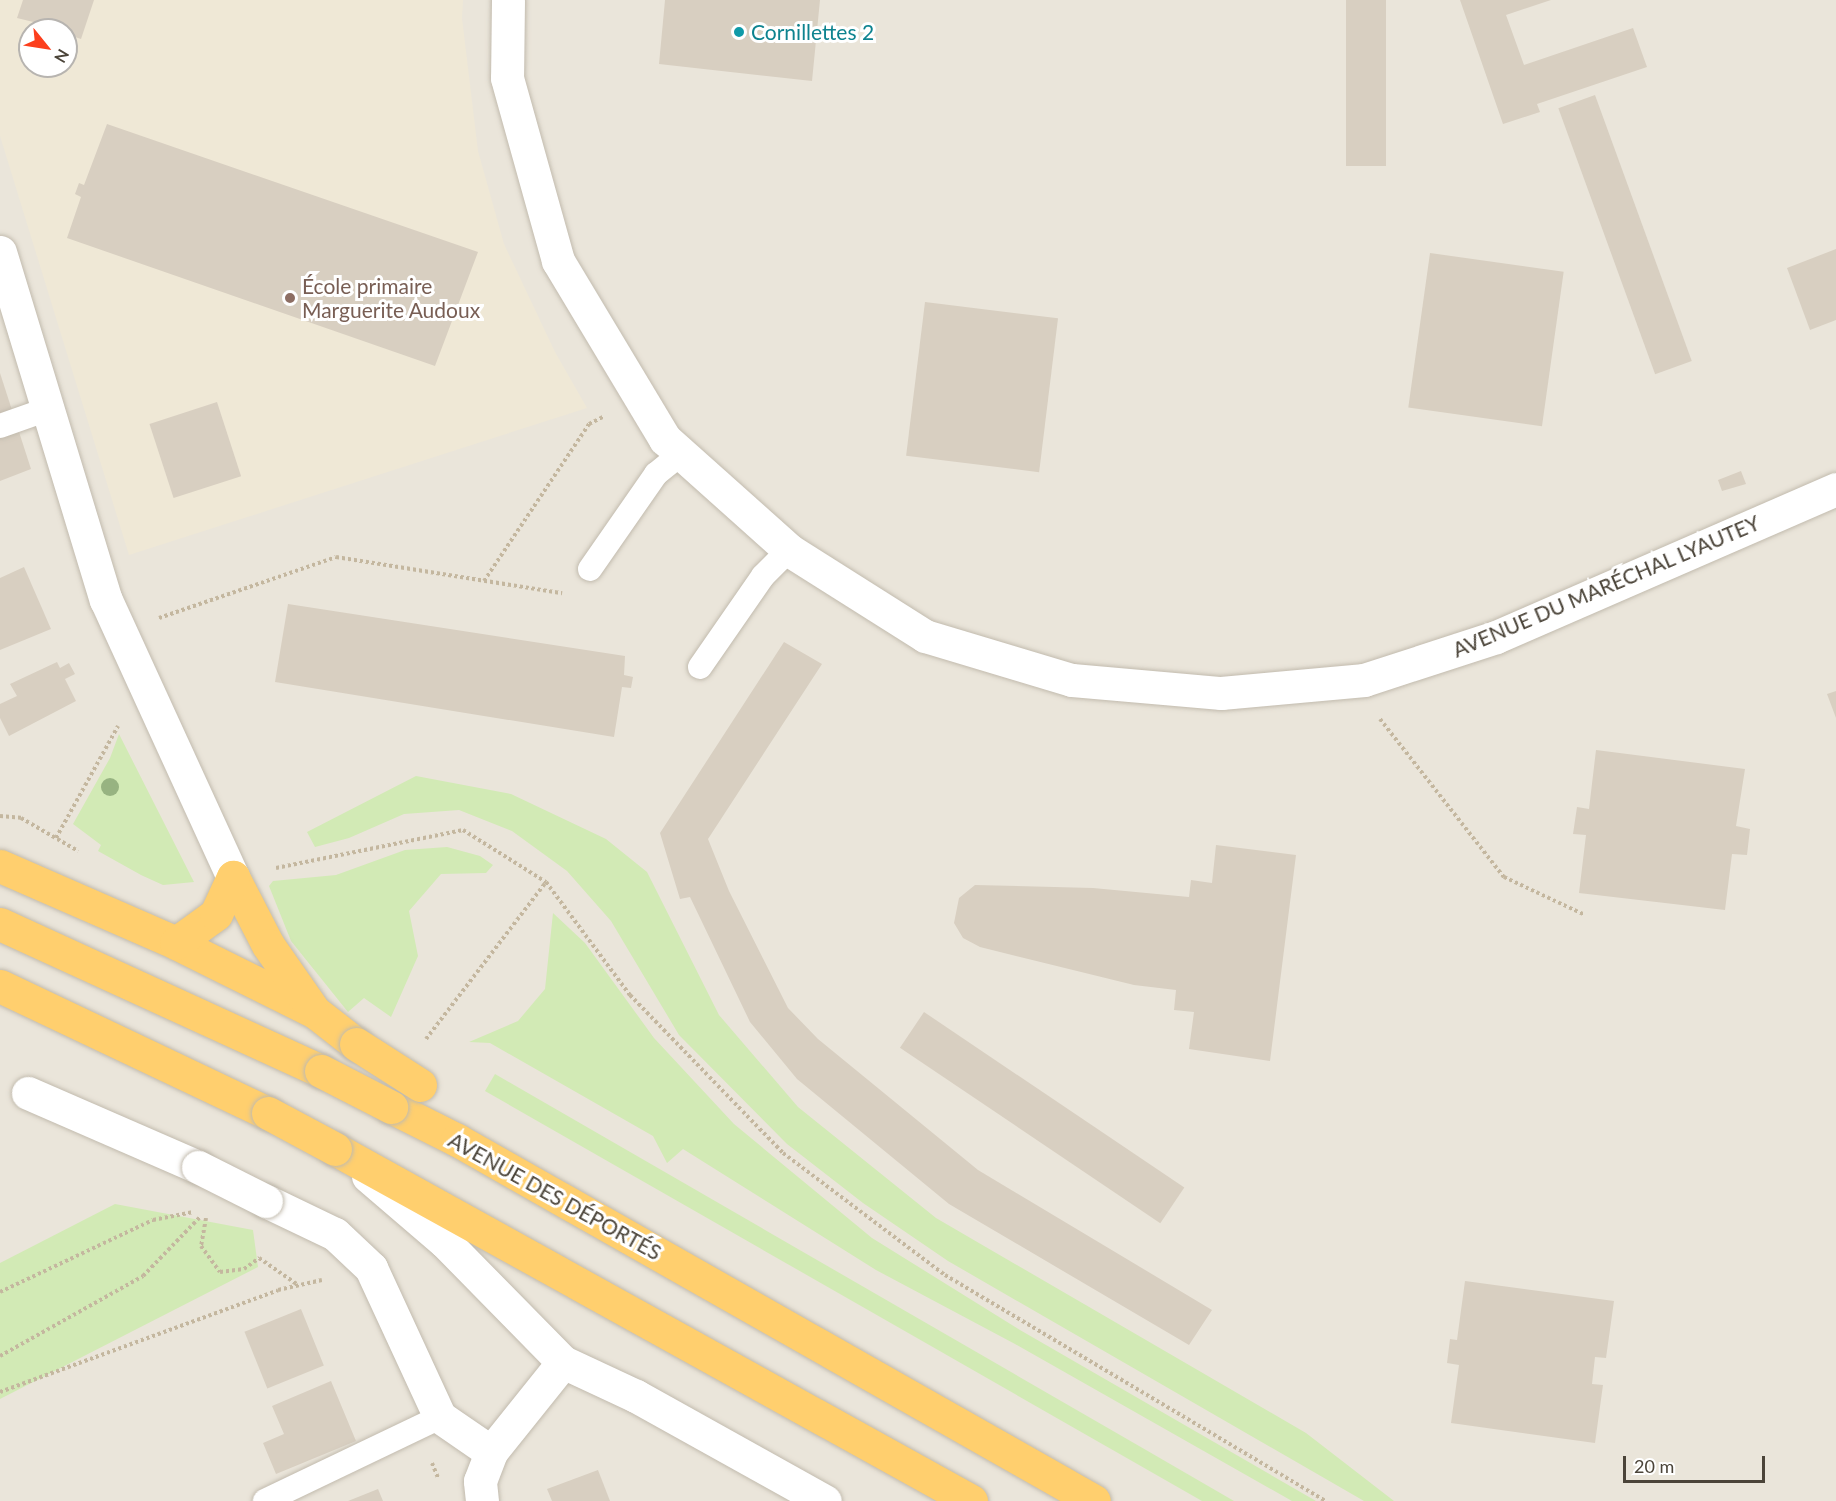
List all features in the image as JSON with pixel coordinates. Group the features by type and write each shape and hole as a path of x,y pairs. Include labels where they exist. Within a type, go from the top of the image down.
{"highway":[{"path":"0,866 176,943 315,1012 356,1044 420,1085 457,1140"},
{"path":"176,943 216,914 248,874"},
{"path":"248,874 268,945 315,1012"},
{"name":"AVENUE DES DÉPORTÉS","path":"0,924 321,1071 457,1140 1094,1501"},
{"path":"0,986 236,1094 971,1501"}],"street":[{"name":"AVENUE DU MARÉCHAL LYAUTEY","path":"508,0 507,78 558,261 665,439 789,550 925,636 1072,680 1221,693 1364,680 1496,637 1836,489"},
{"path":"0,252 106,600 248,874"},
{"path":"28,1093 198,1167 335,1234 371,1268 440,1417 491,1452"},
{"path":"341,1153 445,1242 563,1362 636,1396 825,1501"},
{"path":"482,1501 480,1481 491,1452 563,1362"}],"lane":[{"path":"0,426 48,409"},
{"path":"590,569 656,474 681,454"},
{"path":"700,667 763,576 789,550"},
{"path":"266,1501 440,1417"}],"path":[{"path":"484,581 589,424 609,414"},
{"path":"153,620 336,557 566,593 590,569"},
{"path":"1374,711 1504,877 1585,915"},
{"path":"56,838 120,722"},
{"path":"248,874 463,830 546,882 630,995 783,1153 945,1275 1325,1501"},
{"path":"424,1041 546,882"},
{"path":"209,1209 201,1246 220,1272 244,1269 259,1258 298,1285"},
{"path":"0,1292 153,1220 209,1209"},
{"path":"0,1356 143,1276 209,1209"},
{"path":"0,1392 298,1285 371,1268"}],"shaded area":[{"path":"0,0 1836,0 1836,1501 0,1501"},
{"name":"École primaire Marguerite Audoux","path":"0,0 463,0 462,18 478,151 504,244 555,352 587,408 129,555 0,136"}],"green space":[{"path":"119,734 194,882 163,885 141,875 98,851 101,845 73,824 110,758"},
{"path":"416,776 511,794 606,839 647,872 719,1015 798,1107 936,1218 1306,1433 1394,1501 1364,1501 948,1261 863,1203 787,1144 679,1035 611,921 567,871 512,831 459,810 404,814 349,838 315,847 307,832"},
{"path":"447,847 480,856 493,865 486,873 441,874 409,911 418,956 391,1017 364,998 348,1012 291,941 269,886 273,881 336,875 405,850"},
{"path":"553,913 585,943 654,1038 734,1124 872,1238 1020,1330 1316,1501 1292,1501 1015,1344 876,1270 683,1149 667,1163 653,1136 490,1043 469,1042 518,1021 545,989"},
{"path":"495,1074 1234,1501 1202,1501 485,1091"},
{"path":"115,1204 253,1230 258,1267 0,1399 0,1263"}],"building":[{"path":"23,0 94,0 81,39 78,38 78,18 17,18"},
{"name":"Cornillettes 2","path":"665,0 820,0 812,81 659,64"},
{"path":"1346,0 1386,0 1386,166 1346,166"},
{"path":"1460,0 1551,0 1506,15 1524,65 1633,28 1647,67 1537,104 1540,112 1503,124"},
{"path":"1595,95 1692,361 1655,374 1558,108"},
{"path":"107,124 478,252 435,366 67,238 81,197 75,194 79,183 84,185"},
{"path":"1836,249 1836,320 1810,330 1787,268"},
{"path":"1430,253 1564,272 1542,426 1408,407"},
{"path":"925,302 1058,318 1039,472 906,456"},
{"path":"0,373 31,469 0,481"},
{"path":"217,402 241,476 174,498 149,424"},
{"path":"1741,471 1746,484 1722,491 1718,480"},
{"path":"24,567 51,629 0,650 0,578"},
{"path":"288,604 625,656 624,675 633,677 631,688 622,687 614,737 275,682"},
{"path":"784,642 822,664 708,839 729,891 788,1008 818,1039 978,1170 1212,1310 1189,1345 949,1204 797,1079 750,1022 690,897 680,899 660,833"},
{"path":"57,662 60,668 69,663 75,674 65,679 76,701 9,736 0,718 0,704 17,696 10,684"},
{"path":"1836,691 1836,718 1827,694"},
{"path":"1596,750 1745,769 1736,826 1750,829 1747,855 1732,854 1725,910 1579,893 1586,835 1573,834 1577,807 1589,809"},
{"path":"1216,845 1296,855 1270,1061 1189,1049 1194,1012 1174,1010 1176,990 1134,985 980,947 963,938 954,923 959,898 975,885 1093,888 1189,897 1191,880 1212,883"},
{"path":"924,1012 1184,1188 1160,1223 900,1048"},
{"path":"1465,1281 1614,1301 1606,1358 1595,1357 1592,1384 1603,1385 1595,1443 1451,1423 1459,1365 1447,1363 1450,1339 1457,1340"},
{"path":"301,1309 324,1366 267,1388 244,1332"},
{"path":"331,1381 356,1441 276,1474 263,1443 284,1434 272,1406"},
{"path":"598,1470 610,1501 552,1501 547,1489"},
{"path":"378,1489 383,1501 348,1501"}],"place":[{"name":"Cornillettes 2","path":"739,32"},
{"name":"École primaire Marguerite Audoux","path":"290,298"}]}
